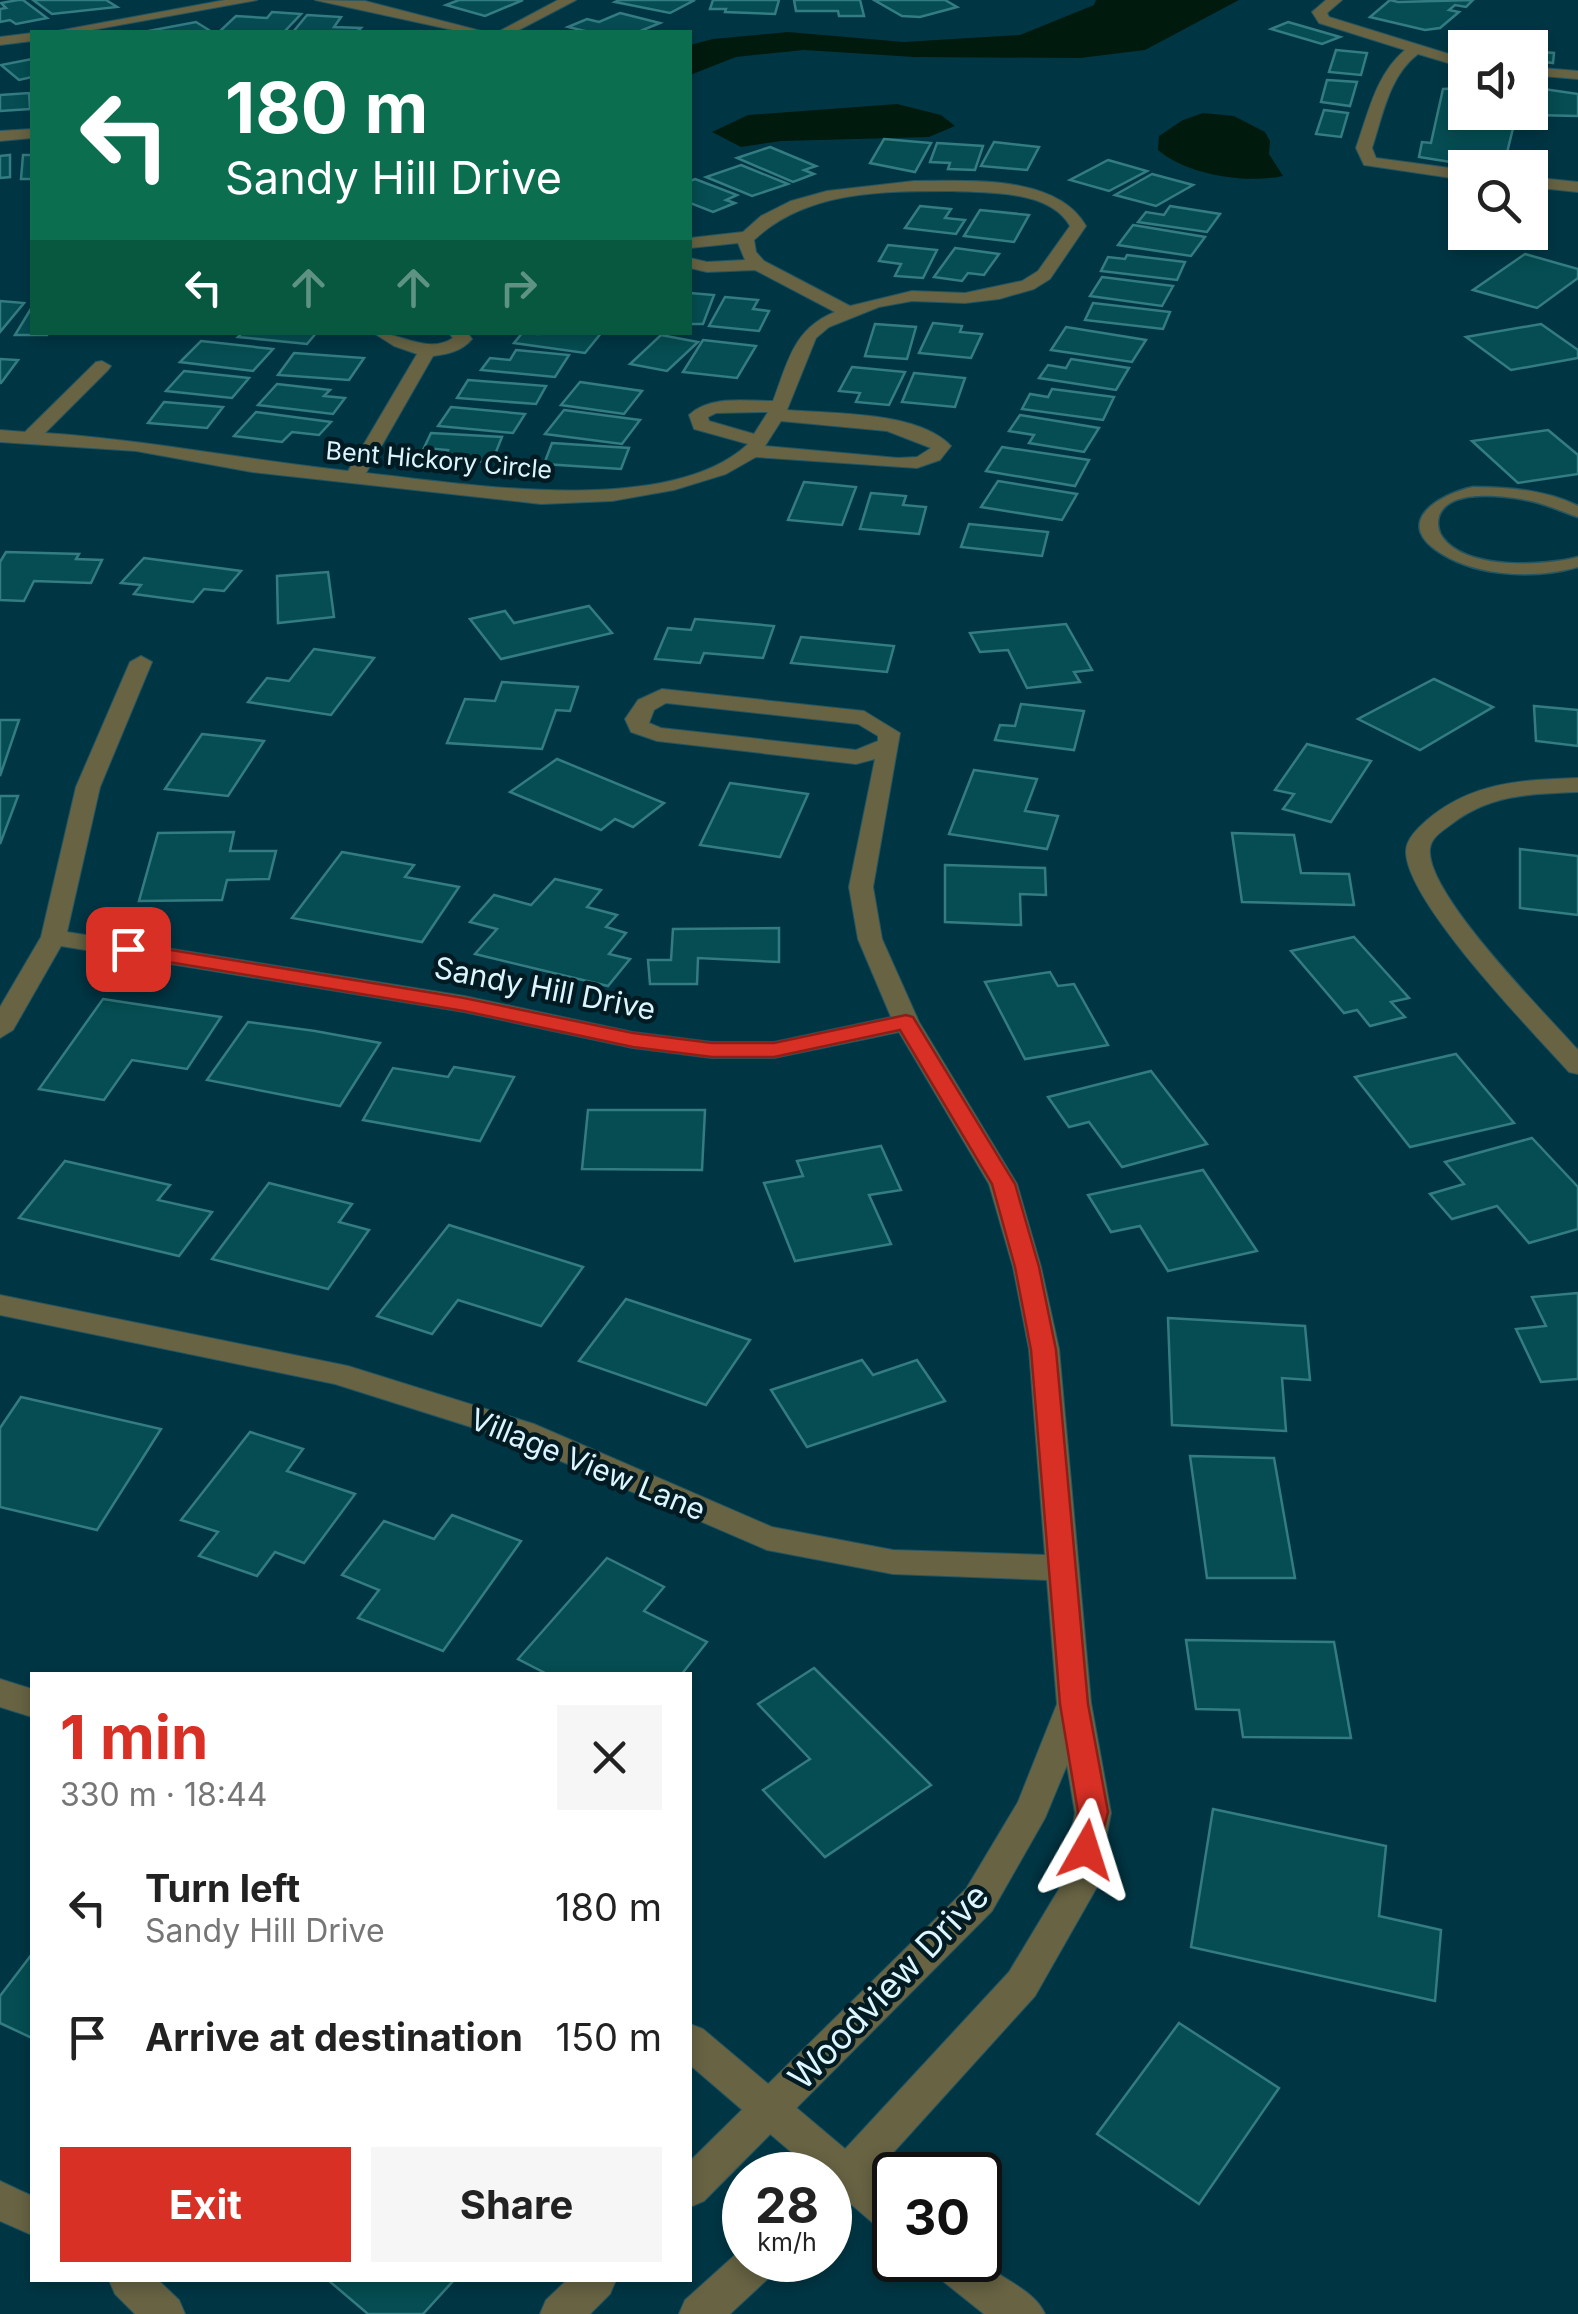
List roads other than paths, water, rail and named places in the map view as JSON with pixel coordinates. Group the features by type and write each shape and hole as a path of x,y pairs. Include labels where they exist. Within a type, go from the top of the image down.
{"street":[{"path":"71,30 250,0"},
{"path":"322,0 365,5 470,30"},
{"path":"509,30 569,0"},
{"path":"1334,0 1319,12 1324,20 1448,59"},
{"path":"0,41 30,37"},
{"path":"1416,49 1406,54 1390,79 1364,148 1370,162 1448,173"},
{"path":"1548,72 1578,75"},
{"path":"0,136 30,134"},
{"path":"1548,184 1578,187"},
{"path":"756,446 778,411 808,336 846,310 912,296 965,298 1000,294 1028,284 1044,275 1078,226 1069,210 1018,192 889,187 812,200 776,213 755,226 748,237 748,253 758,265 846,310"},
{"path":"692,244 748,237"},
{"path":"692,263 758,265"},
{"path":"385,335 408,348 428,350 456,345 462,339 459,335"},
{"path":"353,479 428,350"},
{"path":"31,437 102,366"},
{"path":"712,407 778,411 911,430 941,446 936,456 922,462 898,464 756,446 701,425 698,414 712,407"},
{"name":"Bent Hickory Circle","path":"0,436 136,446 353,479 540,498 612,495 674,484 719,470 756,446"},
{"path":"0,1030 53,937 88,786 141,662"},
{"path":"662,696 773,706 864,718 889,733 890,744 856,757 656,734 639,727 636,719 646,705 662,696"},
{"name":"Woodview Drive","path":"852,2173 1022,1984 1079,1886 1093,1812 1074,1704 1044,1350 1018,1234 1003,1184 906,1022 875,952 862,887 890,744"},
{"path":"1578,785 1501,788 1464,801 1421,838 1418,857 1435,899 1578,1066"},
{"name":"Sandy Hill Drive","path":"53,937 464,1004 633,1040 712,1050 774,1050 906,1022"},
{"name":"Village View Lane","path":"0,1304 337,1374 523,1432 767,1538 892,1562 1062,1568"},
{"path":"0,1692 30,1702"},
{"name":"Woodview Drive","path":"692,2186 978,1900 1034,1808 1074,1704"},
{"path":"692,2043 770,2109 809,2152"},
{"path":"0,2200 30,2215"},
{"path":"131,2282 164,2314"},
{"path":"561,2314 594,2282"},
{"path":"700,2314 734,2282"},
{"path":"974,2282 1024,2314"}],"lane":[{"path":"1576,508 1523,493 1472,493 1436,507 1429,518 1430,530 1450,549 1486,564 1545,570 1578,562"}]}
